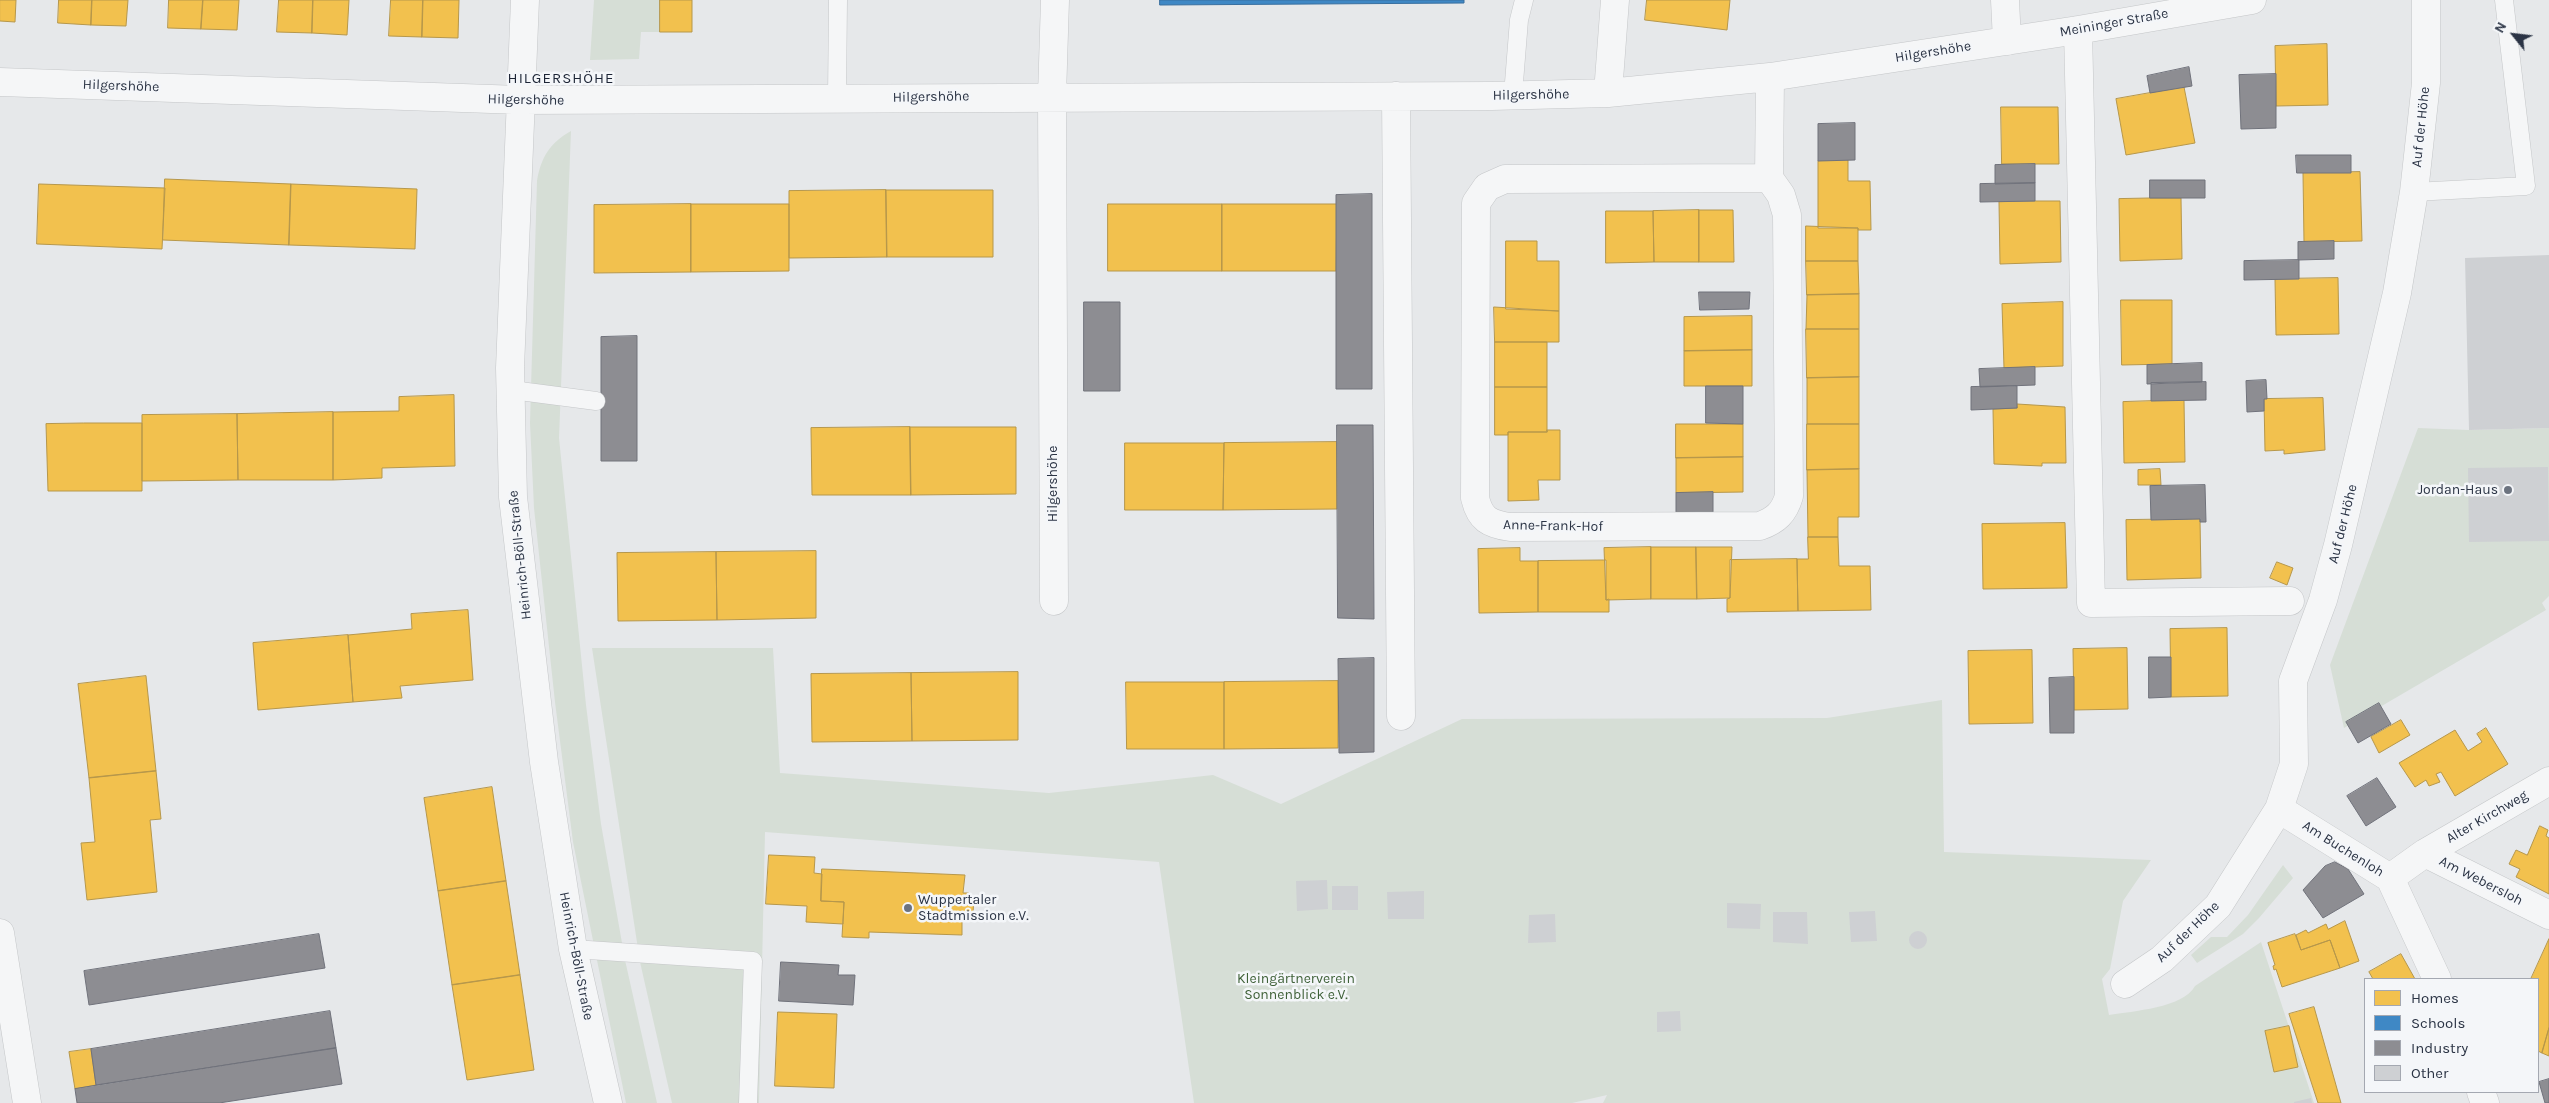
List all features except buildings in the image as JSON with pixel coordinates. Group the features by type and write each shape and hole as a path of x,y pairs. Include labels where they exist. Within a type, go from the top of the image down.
{"street":[{"name":"Heinrich-Böll-Straße","path":"525,0 510,368 513,496 544,762 573,949 608,1103"},
{"name":"Hilgershöhe","path":"1054,601 1052,96 1055,0"},
{"path":"1608,93 1615,0"},
{"path":"2005,0 2007,41"},
{"name":"Meininger Straße","path":"2007,41 2252,0"},
{"name":"Auf der Höhe","path":"2125,984 2162,959 2218,906 2279,809 2294,764 2293,681 2322,600 2338,545 2397,293 2414,192 2426,83 2426,0"},
{"path":"2078,30 2091,603 2290,601"},
{"name":"Hilgershöhe","path":"0,82 520,100 1513,95 1608,93 1770,77 2007,41"},
{"name":"Anne-Frank-Hof","path":"1770,77 1770,178 1781,195 1786,215 1789,496 1785,508 1774,520 1760,526 1510,527 1495,525 1479,513 1475,498 1476,203 1487,187 1505,179 1770,178"},
{"path":"1396,96 1400,716"},
{"name":"Alter Kirchweg","path":"2426,853 2549,781"},
{"name":"Am Buchenloh","path":"2279,809 2390,878 2436,978"},
{"name":"Am Webersloh","path":"2390,878 2426,853 2549,915"},
{"path":"0,933 27,1103"}],"lane":[{"path":"837,98 838,0"},
{"path":"1513,95 1519,20 1524,0"},
{"path":"2414,192 2526,186 2504,0"},
{"path":"512,390 596,401"},
{"path":"2290,601 2322,600"},
{"path":"573,949 753,961 748,1103"}],"green space":[{"path":"594,0 660,0 659,32 641,32 639,59 590,60"},
{"path":"571,131 559,438 586,705 601,824 625,960 657,1103 626,1103 573,842 555,702 534,508 530,423 537,181 544,158 552,146 557,140"},
{"path":"2418,428 2469,430 2549,428 2549,596 2542,603 2546,610 2344,728 2330,665"},
{"name":"Kleingärtnerverein Sonnenblick e.V.","path":"592,648 773,648 780,773 1049,793 1213,775 1281,804 1462,719 1827,718 1942,700 1944,852 2151,860 2123,901 2110,969 2102,979 2109,1015 2144,1010 2169,1004 2180,999 2195,986 2261,942 2314,1103 1603,1103 1607,1095 1572,1103 1194,1103 1159,862 765,832 759,1103 672,1103 640,962"},
{"path":"2283,865 2293,878 2259,918 2243,934 2197,963 2191,955 2211,937 2227,937 2248,915"}],"place":[{"name":"Jordan-Haus","path":"2508,490"},
{"name":"Wuppertaler Stadtmission e.V.","path":"908,908"}],"district":[{"name":"HILGERSHÖHE","path":"561,79"}]}
